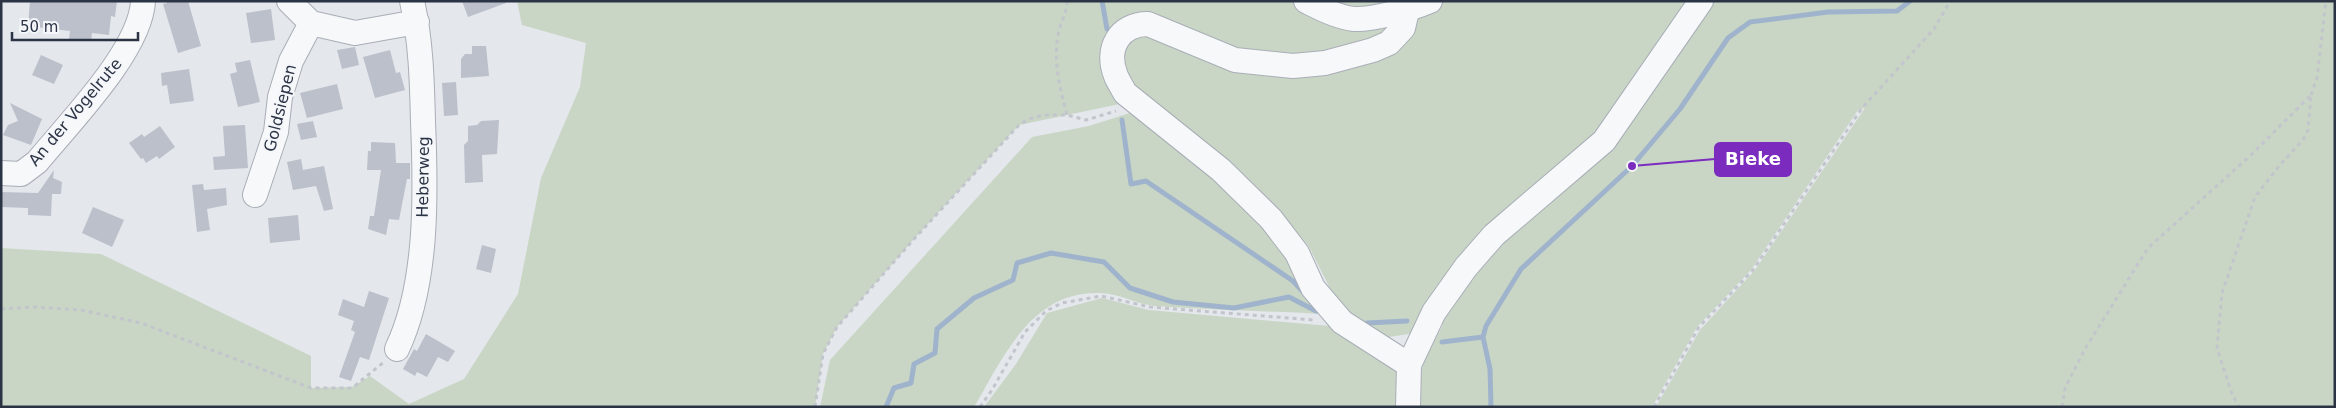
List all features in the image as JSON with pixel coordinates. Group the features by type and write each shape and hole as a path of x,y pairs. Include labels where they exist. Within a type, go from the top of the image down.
{"street":[{"name":"An der Vogelrute","path":"1,173 21,174 37,162 112,72 118,64 142,13 143,1"},
{"path":"289,1 311,23 354,33 414,12"},
{"path":"1306,1 1327,11 1354,19 1408,11 1430,1"},
{"path":"1408,407 1409,364 1434,312 1466,267 1494,235 1604,141 1701,1"},
{"path":"1408,11 1403,28 1388,43 1373,50 1325,63 1293,66 1235,60 1148,24 1128,27 1121,33 1115,42 1113,65 1116,76 1126,92 1139,105 1220,170 1271,219 1297,254 1313,288 1342,322 1409,364"},
{"name":"Heberweg","path":"397,349 408,327 418,281 425,182 421,49 414,12"},
{"name":"Goldsiepen","path":"255,195 276,132 280,97 288,70 311,23"}],"path":[{"path":"1067,1 1067,8 1058,33 1056,53 1056,75 1067,115"},
{"path":"1654,407 1699,327 1753,270 1862,108 1934,29 1950,1"},
{"path":"2239,407 2232,394 2217,348 2222,294 2255,197 2279,166 2303,140 2308,130 2311,95 2317,78 2326,1"},
{"path":"2062,407 2065,388 2085,349 2148,248 2251,155 2311,95"},
{"path":"815,407 823,354 837,327 1019,125 1029,119 1043,115 1067,115 1086,120 1139,105"},
{"path":"980,407 992,390 1025,332 1046,311 1062,303 1101,296 1150,307 1342,322"},
{"path":"1,309 31,307 81,310 141,323 310,388 352,388 370,376 397,349"}],"green space":[{"path":"517,1 2335,1 2335,407 1656,407 1700,330 1755,270 1865,108 1858,110 1751,270 1697,327 1652,407 1417,407 1423,362 1443,325 1425,314 1409,334 1382,338 1336,300 1308,245 1269,199 1203,144 1139,100 1019,125 914,239 837,327 823,354 815,407 1,407 1,248 101,254 311,356 311,388 352,387 370,376 409,404 464,379 518,294 541,178 580,87 586,43 522,25"},
{"path":"1136,111 1216,174 1270,232 1298,281 1322,314 1155,306 1106,293 1075,295 1055,303 1037,315 1022,331 996,368 974,407 820,407 830,360 1032,137 1089,126"},
{"path":"1102,298 1149,310 1341,327 1398,368 1397,407 984,407 1016,364 1047,313"}],"building":[{"path":"30,1 117,1 115,17 111,16 109,35 92,33 91,41 69,39 70,31 28,26"},
{"path":"166,1 188,1 201,46 178,53 163,4 167,3"},
{"path":"462,1 506,1 506,3 468,17"},
{"path":"271,9 275,40 251,43 246,13"},
{"path":"472,46 486,46 489,76 461,78 461,59 465,54 472,54"},
{"path":"355,47 359,65 342,69 337,50"},
{"path":"390,50 396,73 400,72 405,90 375,98 363,57"},
{"path":"41,55 63,65 54,84 32,75"},
{"path":"250,60 260,102 238,107 230,74 237,72 235,63"},
{"path":"189,69 194,101 170,104 167,85 162,86 161,73"},
{"path":"456,82 458,115 444,116 442,83"},
{"path":"337,84 343,109 307,118 300,93"},
{"path":"10,103 42,119 31,145 3,135 8,125 18,121"},
{"path":"499,120 497,154 482,155 483,182 465,183 464,145 468,141 468,126 477,125 481,121"},
{"path":"313,121 317,137 301,140 297,124"},
{"path":"245,125 248,168 214,170 213,157 225,156 223,126"},
{"path":"160,126 175,147 159,159 157,156 146,163 129,143 142,134 144,137"},
{"path":"371,142 395,143 396,163 410,163 410,179 407,179 399,220 389,219 386,235 368,229 370,216 374,216 381,170 367,170 368,151 371,151"},
{"path":"301,159 303,170 324,166 333,209 324,211 316,186 293,190 287,162"},
{"path":"54,170 53,178 62,182 61,194 52,194 51,216 28,215 28,208 1,207 1,192 38,193"},
{"path":"203,184 204,190 226,188 227,205 207,209 210,230 197,232 192,185"},
{"path":"93,207 124,220 112,247 82,233"},
{"path":"298,215 300,240 270,243 268,218"},
{"path":"482,245 496,249 491,273 476,269"},
{"path":"369,291 389,298 369,360 360,357 351,381 339,377 355,332 351,330 354,321 338,315 343,299 364,307"},
{"path":"426,334 455,351 448,362 438,357 427,377 417,372 415,376 403,369 414,349 417,351"}],"waterway":[{"path":"1102,1 1107,29"},
{"path":"1491,407 1490,369 1483,337 1486,326 1521,269 1632,166 1680,109 1728,38 1750,22 1828,12 1897,11 1910,1"},
{"path":"1122,120 1131,184 1146,181 1293,281 1305,294"},
{"path":"886,407 894,388 911,383 914,364 935,353 937,329 974,298 1013,280 1017,263 1051,253 1104,262 1130,288 1173,302 1234,308 1289,297 1316,311"},
{"path":"1367,323 1407,321"},
{"path":"1442,342 1483,337"}],"place":[{"name":"Bieke","path":"1632,166"}]}
